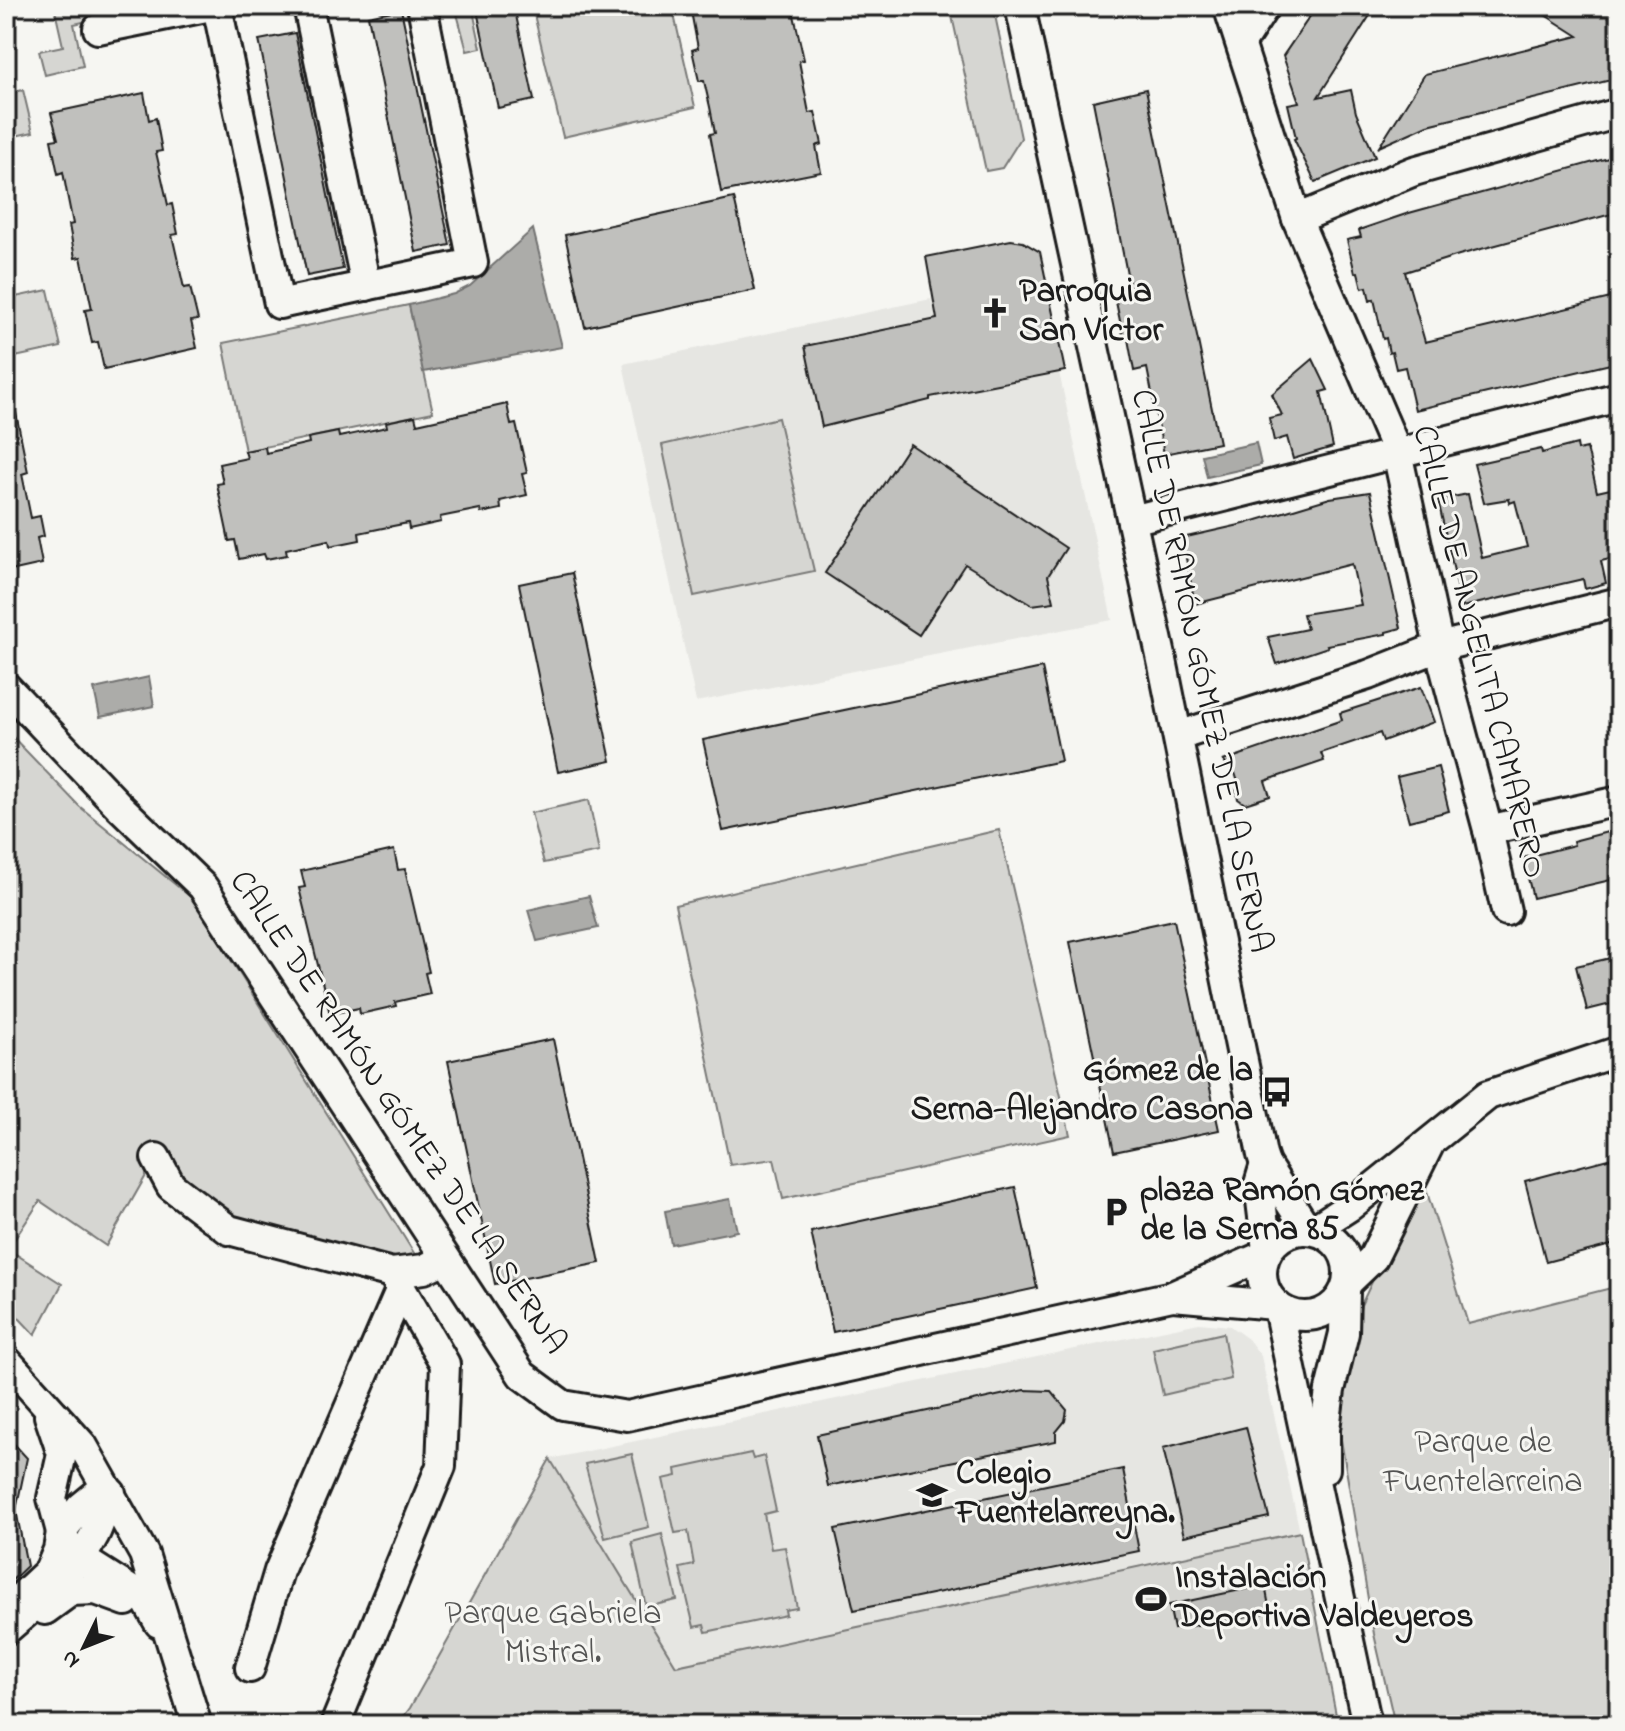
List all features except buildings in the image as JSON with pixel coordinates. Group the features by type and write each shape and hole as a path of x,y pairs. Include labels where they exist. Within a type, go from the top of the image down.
{"street":[{"path":"98,29 211,6"},
{"path":"217,6 279,304 473,263 422,6"},
{"path":"308,6 366,286"},
{"name":"CALLE DE RAMÓN GÓMEZ DE LA SERNA","path":"1020,6 1178,736 1265,1164 1310,1229"},
{"name":"CALLE DE ANGELITA CAMARERO","path":"1228,6 1297,219 1397,452 1439,647 1488,830 1506,911"},
{"path":"1241,43 1265,6"},
{"path":"1297,219 1414,171 1619,113"},
{"path":"1132,520 1619,397"},
{"path":"1178,736 1368,675 1439,647 1619,602"},
{"name":"CALLE DE RAMÓN GÓMEZ DE LA SERNA","path":"6,687 119,806 203,887 522,1375 563,1405 627,1416 1172,1296 1266,1252 1259,1184 1265,1164"},
{"path":"1488,830 1619,801"},
{"path":"1432,1138 1373,1258 1346,1287 1336,1304 1323,1313 1308,1317 1292,1315 1277,1306 1266,1293 1261,1279 1266,1252 1284,1234 1310,1229 1350,1206 1432,1138 1488,1095 1619,1051"},
{"path":"156,1158 171,1186 229,1230 397,1280 445,1259"},
{"path":"1310,1229 1326,1235 1340,1247 1348,1264 1344,1333 1330,1390 1325,1429 1324,1525"},
{"path":"250,1668 279,1571 397,1280"},
{"path":"335,1725 441,1466 445,1364 397,1280"},
{"name":"CALLE DE RAMÓN GÓMEZ DE LA SERNA","path":"1172,1296 1277,1306"},
{"path":"1277,1306 1367,1725"},
{"path":"6,1360 83,1446 144,1554 197,1725"},
{"path":"44,1401 62,1454 52,1498 61,1532 79,1560 146,1600 178,1663"},
{"path":"6,1611 49,1571 58,1550 61,1532 81,1507 98,1493 111,1493"},
{"path":"6,1630 79,1560 95,1534 111,1493"},
{"path":"6,1642 71,1591 96,1590 123,1598 178,1663"}],"shaded area":[{"path":"533,229 562,347 423,372 409,305 454,294 470,286"},
{"path":"931,299 951,392 1059,372 1112,620 696,702 623,364"},
{"path":"1256,443 1261,465 1207,477 1202,455"},
{"path":"149,677 154,706 100,717 94,689"},
{"path":"589,896 598,928 537,941 528,910"},
{"path":"730,1199 737,1231 671,1244 665,1211"},
{"name":"Colegio Fuentelarreyna.","path":"1199,1323 1230,1326 1248,1339 1261,1356 1300,1532 675,1666 550,1459"}],"green space":[{"path":"54,6 156,6 74,24 83,66 45,75 39,51 63,46"},
{"path":"455,6 472,6 481,48 467,51"},
{"path":"532,6 672,6 695,107 563,137"},
{"path":"993,6 1021,138 1002,168 986,171 950,7"},
{"path":"23,90 33,132 6,138 6,94"},
{"path":"48,290 61,347 6,359 6,299"},
{"path":"409,305 433,412 245,451 223,343"},
{"path":"778,418 814,571 694,596 662,445"},
{"path":"6,730 79,806 193,899 424,1269 229,1230 156,1158 106,1246 40,1201 8,1249 62,1284 35,1335 6,1304"},
{"path":"589,800 599,852 544,863 531,813"},
{"path":"999,830 1070,1135 783,1199 774,1159 730,1165 675,905"},
{"name":"Parque de Fuentelarreina","path":"1422,1176 1468,1324 1619,1286 1619,1725 1395,1725 1374,1634 1338,1422 1361,1305"},
{"path":"1223,1333 1231,1379 1163,1395 1153,1349"},
{"path":"751,1453 753,1459 764,1456 776,1511 764,1514 771,1549 785,1547 797,1608 785,1610 786,1615 706,1632 704,1625 694,1627 680,1568 694,1565 688,1531 675,1533 663,1479 677,1476 676,1469"},
{"path":"632,1454 649,1527 605,1538 585,1464"},
{"name":"Instalación Deportiva Valdeyeros","path":"550,1459 676,1666 1300,1532 1338,1725 397,1725 410,1708"},
{"path":"662,1534 677,1600 646,1607 632,1542"}],"place":[{"name":"Parroquia San Víctor","path":"995,313"},
{"name":"Gómez de la Serna-Alejandro Casona","path":"1277,1092"},
{"name":"plaza Ramón Gómez de la Serna 85","path":"1116,1212"},
{"name":"Colegio Fuentelarreyna.","path":"932,1495"},
{"name":"Instalación Deportiva Valdeyeros","path":"1151,1599"}],"park label":[{"name":"Parque Gabriela Mistral.","path":"553,1634"}]}
